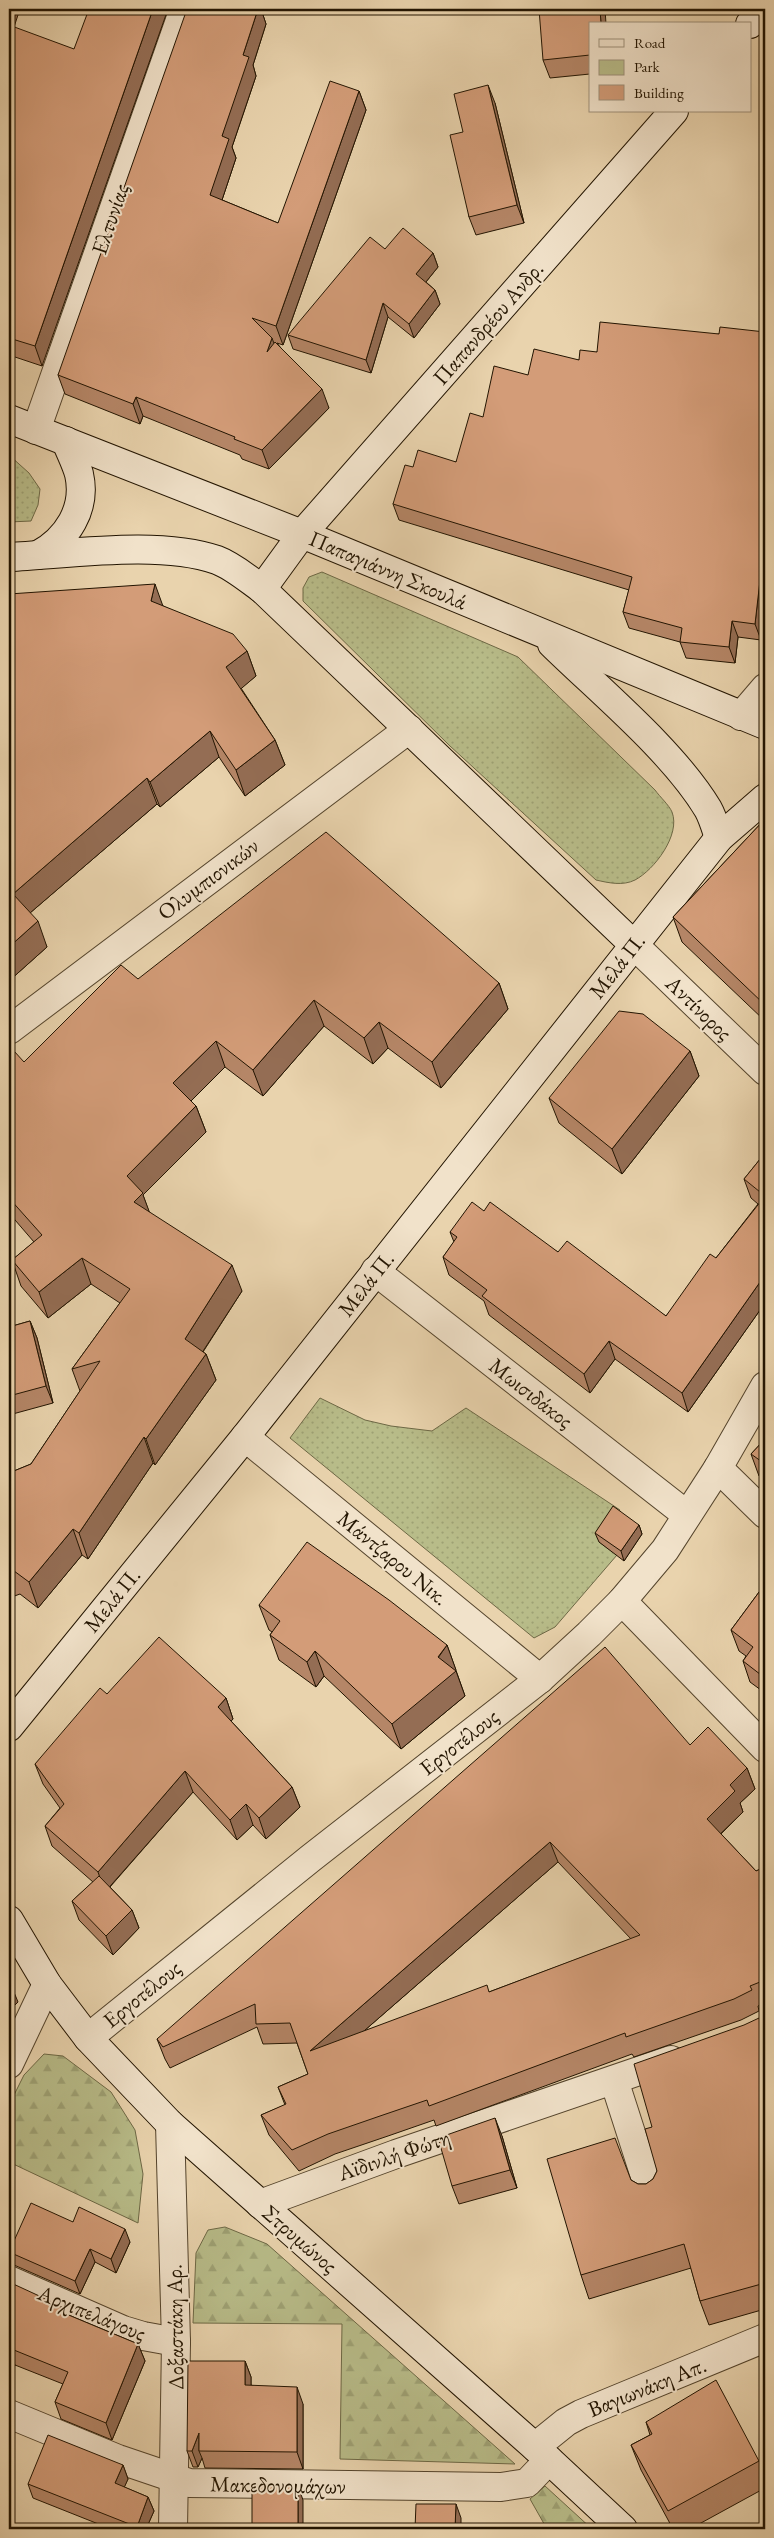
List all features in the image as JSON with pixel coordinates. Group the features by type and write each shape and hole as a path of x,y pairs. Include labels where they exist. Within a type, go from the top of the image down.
{"street":[{"name":"Ελτυνίας","path":"36,430 184,9"},
{"path":"752,22 764,9"},
{"name":"Παπανδρέου Ανδρ.","path":"262,589 302,534 673,112"},
{"name":"Παπαγιάννη Σκουλά","path":"9,419 302,534 753,720"},
{"path":"38,556 52,548 67,532 72,525 79,502 79,475 66,441"},
{"name":"Αντίνορος","path":"9,557 112,552 180,552 218,561 262,589 765,1071"},
{"path":"543,635 650,740 678,771 709,811 719,838"},
{"path":"753,720 765,688"},
{"name":"Ολυμπιονικών","path":"9,1030 408,728"},
{"name":"Μελά Π.","path":"9,1727 245,1437 719,838 765,798"},
{"name":"Μωισιδάκος","path":"376,1271 686,1515"},
{"name":"Εργοτέλους","path":"88,2038 311,1858 540,1678 589,1634 622,1601 665,1550 718,1468 765,1386"},
{"name":"Μάντζαρου Νικ.","path":"245,1437 540,1678"},
{"path":"718,1468 765,1514"},
{"path":"622,1601 765,1748"},
{"name":"Στρυμώνος","path":"9,1920 47,1984 88,2038 170,2124 542,2454 623,2529"},
{"path":"9,2064 47,1984"},
{"name":"Αϊδινλή Φώτη","path":"260,2204 396,2154 694,2052"},
{"path":"614,2080 650,2192"},
{"name":"Δοξαστάκη Αρ.","path":"170,2124 176,2342 173,2529"},
{"name":"Αρχιπελάγους","path":"9,2280 123,2330 176,2342"},
{"name":"Βαγιωνάκη Απ.","path":"542,2454 566,2422 581,2414 765,2338"},
{"name":"Μακεδονομάχων","path":"9,2414 118,2458 189,2484 501,2487 526,2483 542,2454"}],"green space":[{"path":"9,455 29,473 40,489 38,505 31,521 9,522"},
{"path":"322,572 518,657 655,790 669,807 674,821 673,831 664,851 650,868 635,880 626,883 596,880 450,746 303,601 303,588 309,577"},
{"path":"320,1398 365,1420 391,1426 432,1431 466,1408 620,1510 599,1542 617,1555 555,1627 534,1638 290,1438"},
{"path":"44,2054 63,2056 111,2092 135,2130 143,2174 138,2223 9,2162 9,2105 24,2075"},
{"path":"225,2227 267,2244 515,2464 340,2459 342,2324 193,2323 196,2253 208,2230"},
{"path":"545,2486 592,2529 547,2529 530,2499"}],"building":[{"path":"89,9 153,9 35,346 9,338 9,25 74,49"},
{"path":"187,9 258,9 243,55 249,57 222,136 229,139 210,195 278,223 330,81 359,91 276,326 252,318 272,338 267,352 275,342 322,389 262,450 234,439 235,437 136,397 133,404 58,375"},
{"path":"539,9 600,9 601,22 589,22 589,55 543,60"},
{"path":"488,85 517,205 469,217 450,135 463,132 454,94"},
{"path":"403,228 433,253 416,274 435,290 409,324 383,303 366,360 288,335 370,237 385,249"},
{"path":"600,322 719,334 720,327 765,332 765,554 763,554 755,624 732,621 729,647 680,642 682,628 623,612 632,577 393,504 405,465 413,467 418,450 456,462 470,413 483,417 494,366 528,375 534,349 579,360 580,350 597,352"},
{"path":"155,584 151,601 233,634 247,651 226,667 275,740 236,770 210,731 150,782 147,778 13,894 38,921 9,947 9,594"},
{"path":"765,819 765,1005 673,917"},
{"path":"326,832 499,983 432,1062 379,1022 364,1038 314,1000 253,1070 216,1041 173,1083 196,1106 127,1176 143,1193 134,1202 232,1265 185,1339 206,1354 146,1439 144,1437 79,1533 73,1529 29,1582 9,1568 9,1473 31,1464 100,1361 72,1369 130,1289 82,1258 39,1292 12,1260 42,1235 9,1198 9,1056 14,1051 24,1062 121,965 138,979"},
{"path":"619,1011 643,1014 690,1051 612,1149 549,1098"},
{"path":"765,1153 765,1196 744,1179"},
{"path":"765,1196 765,1275 682,1393 609,1341 584,1374 482,1296 487,1290 443,1257 457,1237 450,1232 472,1202 484,1211 490,1202 558,1252 567,1241 666,1316 710,1254 716,1258"},
{"path":"30,1321 46,1386 9,1396 9,1327"},
{"path":"765,1439 765,1464 751,1454"},
{"path":"613,1506 639,1525 621,1551 595,1533"},
{"path":"307,1542 389,1600 447,1645 438,1657 456,1671 392,1724 315,1651 307,1662 270,1635 280,1621 259,1605"},
{"path":"765,1584 765,1678 743,1661 753,1647 731,1630"},
{"path":"159,1637 226,1698 218,1707 292,1787 259,1818 246,1804 230,1820 185,1771 98,1872 45,1826 64,1804 35,1764 100,1688 107,1694"},
{"path":"605,1647 690,1745 708,1727 747,1768 730,1785 735,1791 707,1819 756,1871 765,1867 765,1980 750,1986 752,1990 734,1999 626,2037 625,2033 429,2106 427,2100 380,2116 328,2134 292,2150 261,2115 286,2104 278,2087 308,2074 290,2023 256,2024 255,2004 163,2047 157,2039","holes":["550,1842 640,1935 489,1992 487,1985 310,2051"]},
{"path":"99,1876 132,1910 106,1936 72,1901"},
{"path":"759,2018 765,2040 765,2283 700,2301 684,2244 581,2275 547,2159 615,2138 631,2180 638,2184 646,2184 653,2179 657,2171 645,2129 652,2127 634,2064"},
{"path":"495,2118 510,2170 452,2186 438,2138"},
{"path":"31,2203 73,2222 79,2207 125,2229 111,2259 90,2249 75,2281 9,2252"},
{"path":"9,2282 61,2306 59,2311 138,2344 106,2423 55,2402 68,2372 9,2348"},
{"path":"188,2361 245,2361 245,2385 297,2387 297,2452 199,2451 199,2433 192,2451 187,2451"},
{"path":"716,2380 759,2461 668,2511 631,2445 652,2434 646,2422"},
{"path":"48,2435 123,2465 115,2483 148,2497 137,2527 28,2484"},
{"path":"252,2485 298,2486 298,2529 252,2529"},
{"path":"416,2504 456,2504 455,2529 415,2529"}]}
